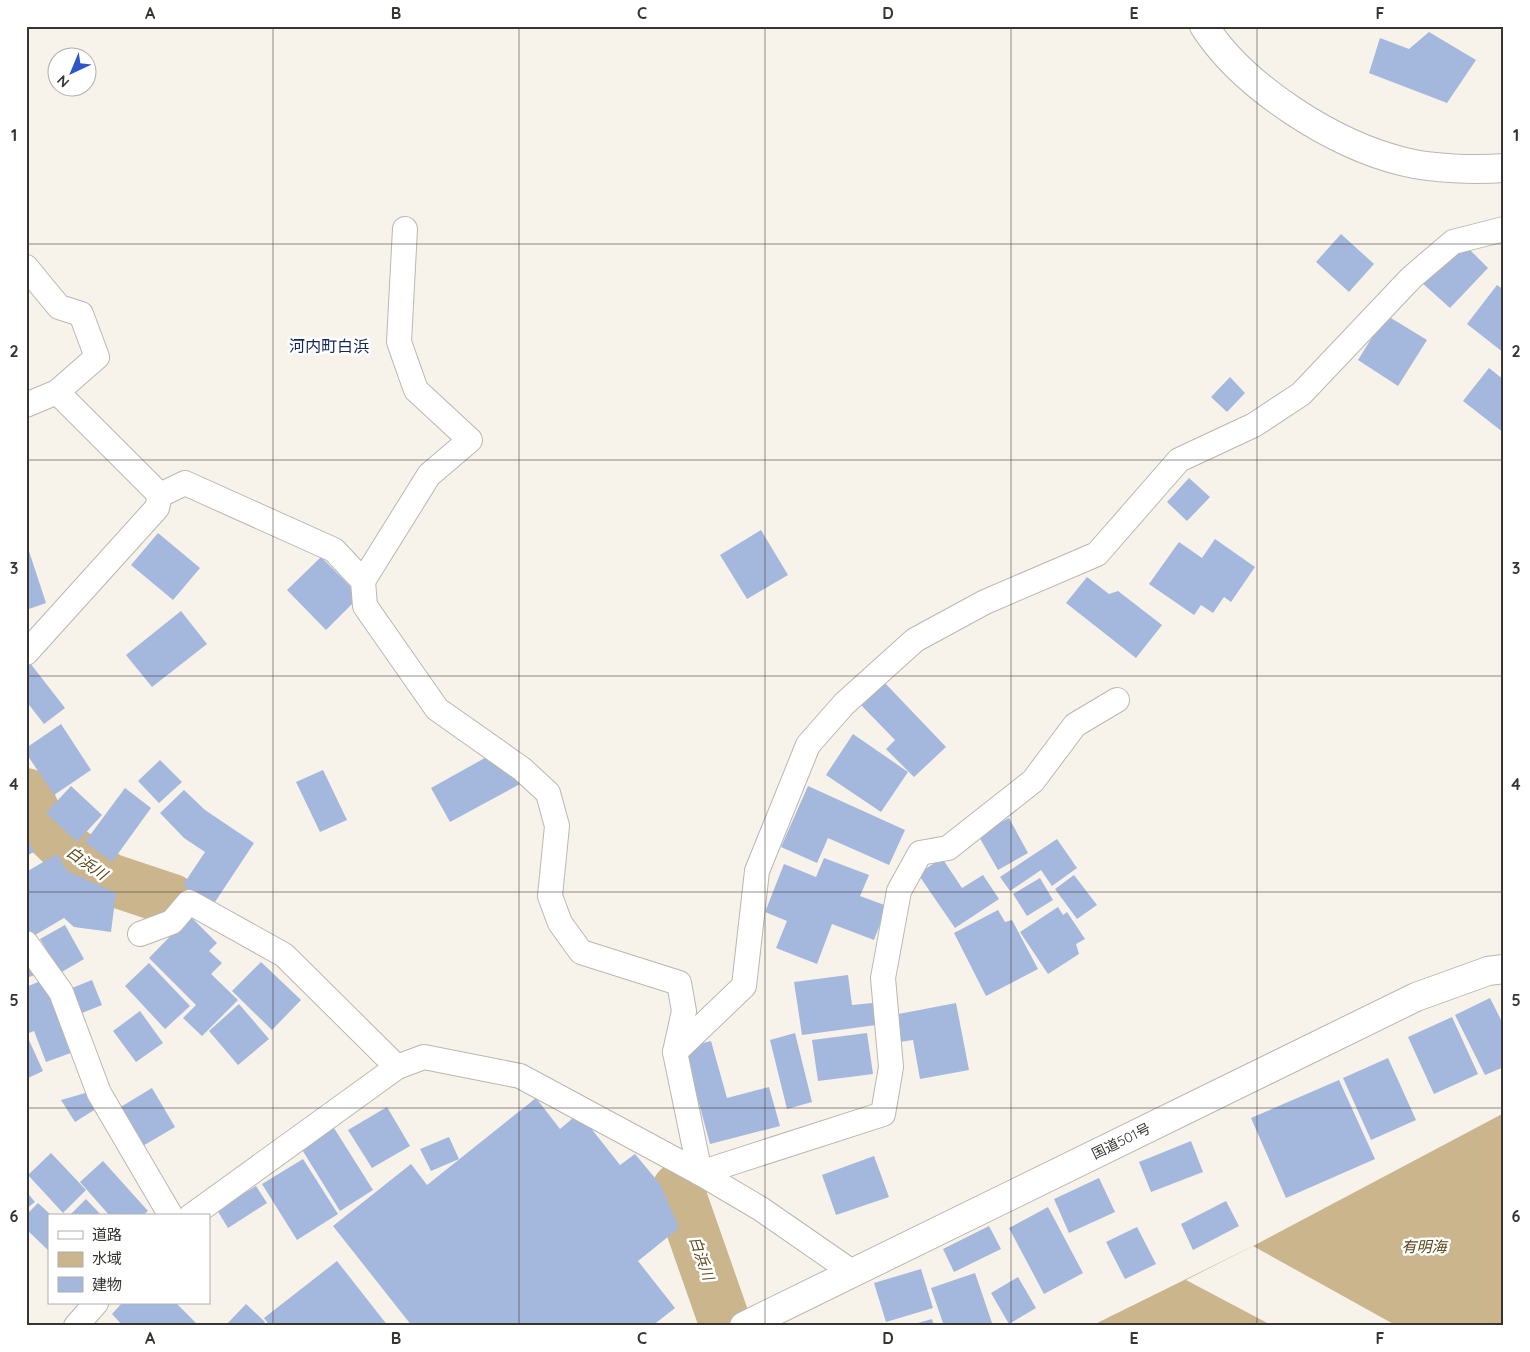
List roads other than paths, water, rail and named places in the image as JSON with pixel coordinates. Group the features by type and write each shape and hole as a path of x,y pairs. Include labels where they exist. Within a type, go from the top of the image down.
{"main road":[{"path":"1204,26 1212,39 1266,92 1339,139 1406,162 1482,170 1504,168"},
{"name":"国道501号","path":"744,1326 810,1292 1416,997 1488,971 1504,969"}],"street":[{"path":"405,229 399,342 416,390 470,440 429,476 363,581 365,606 437,710 522,769 548,793 557,826 550,896 560,923 581,952 678,983 684,1011 676,1052 700,1173"},
{"path":"676,1052 744,986 757,871 808,745 844,704 915,640 985,602 1097,554 1179,460 1254,425 1302,394 1411,278 1453,242 1504,230"},
{"path":"26,267 59,307 81,314 97,357 57,392 26,405"},
{"path":"57,392 160,495"},
{"path":"26,653 156,508 160,495 185,483 334,550 363,581"},
{"path":"700,1173 883,1114 891,1067 883,978 899,891 920,853 948,848 1033,780 1076,725 1117,700"},
{"path":"140,934 172,922 189,902 284,955 397,1067"},
{"path":"26,943 61,992 99,1093 170,1214"},
{"path":"194,1214 397,1067 424,1056 520,1076 700,1173 761,1209 852,1272"},
{"path":"76,1326 95,1304"}],"water":[{"name":"有明海","path":"1504,1113 1504,1326 1091,1326 1253,1246"}],"waterway":[{"name":"白浜川","path":"26,794 39,822 68,850 109,879 172,900"},
{"name":"白浜川","path":"678,1189 726,1326"}],"district":[{"name":"河内町白浜","path":"329,346"}]}
